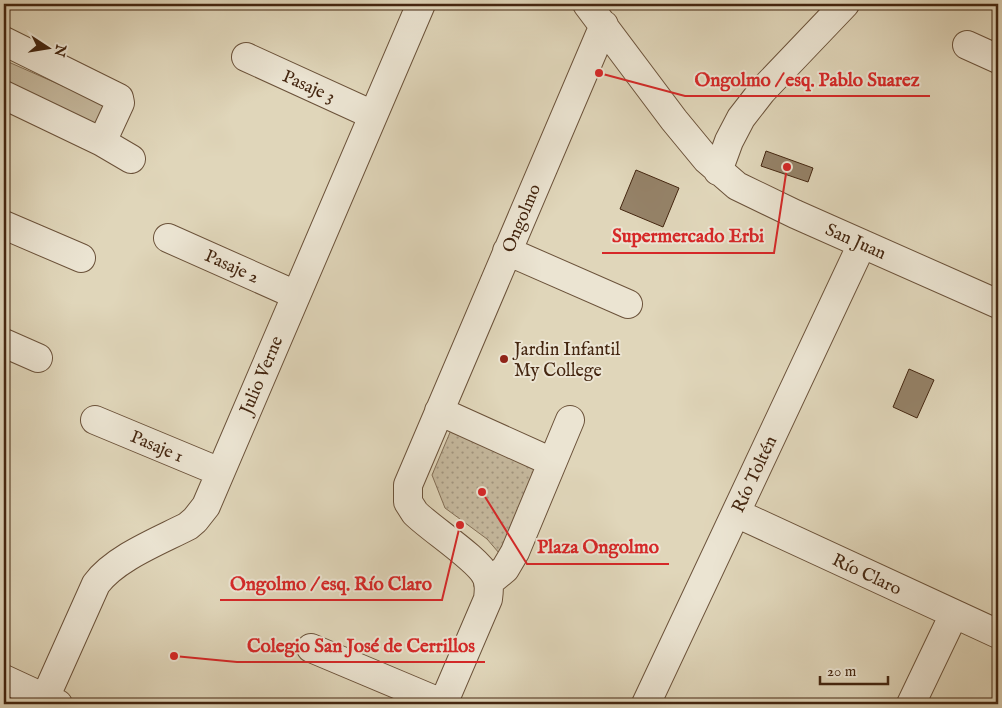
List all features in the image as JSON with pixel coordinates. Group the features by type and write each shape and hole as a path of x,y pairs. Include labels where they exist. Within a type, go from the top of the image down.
{"street":[{"name":"Julio Verne","path":"51,701 93,590 104,573 188,526 196,520 206,506 421,4"},
{"path":"718,171 729,141 742,118 762,90 845,4"},
{"name":"San Juan","path":"596,14 674,120 707,160 737,186 751,194 998,304"},
{"name":"Ongolmo","path":"488,583 486,576 477,565 410,508 408,485 507,251 596,14"},
{"path":"4,42 119,98 120,103 102,142"},
{"path":"967,45 998,59"},
{"name":"Pasaje 3","path":"246,57 373,115"},
{"path":"4,95 102,142 131,159"},
{"path":"4,225 81,258"},
{"name":"Pasaje 2","path":"168,238 296,295"},
{"name":"Río Toltén","path":"646,704 862,244"},
{"path":"507,251 628,304"},
{"path":"4,343 38,358"},
{"path":"439,412 552,462"},
{"name":"Pasaje 1","path":"95,420 220,472"},
{"path":"312,648 443,704 486,606 489,591 488,583 511,561 570,420"},
{"name":"Río Claro","path":"736,513 998,634"},
{"path":"911,704 954,614"},
{"path":"4,679 51,701"}],"shaded area":[{"path":"4,60 108,106 94,139 4,100"},
{"path":"454,423 539,464 499,553 487,539 445,508 432,475"}],"building":[{"path":"766,151 813,168 808,182 761,166"},
{"path":"636,170 679,188 663,227 620,209"},
{"path":"909,369 934,380 917,418 893,407"}],"place":[{"name":"Ongolmo / esq. Pablo Suarez","path":"599,73"},
{"name":"Supermercado Erbi","path":"787,167"},
{"name":"Jardin Infantil My College","path":"504,359"},
{"name":"Plaza Ongolmo","path":"482,492"},
{"name":"Ongolmo / esq. Río Claro","path":"460,525"},
{"name":"Colegio San José de Cerrillos","path":"174,656"}]}
